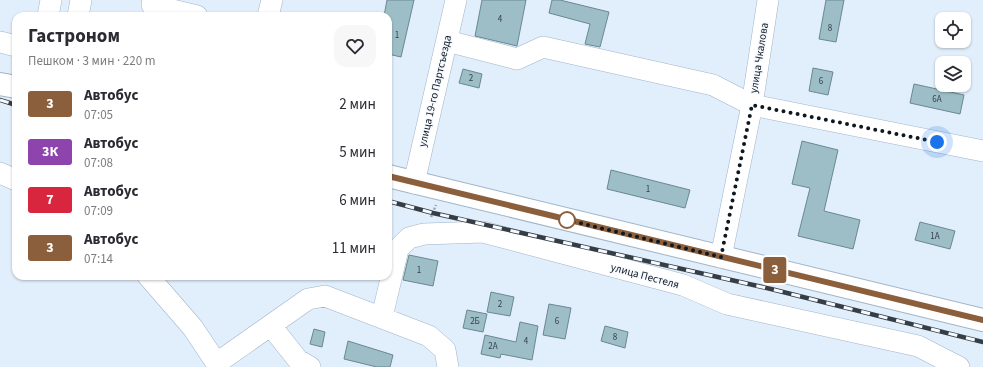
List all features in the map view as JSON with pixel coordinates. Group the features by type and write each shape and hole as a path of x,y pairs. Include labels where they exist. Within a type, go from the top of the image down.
{"main road":[{"path":"0,84 12,86"},
{"path":"392,177 983,320"}],"street":[{"path":"49,12 51,0"},
{"path":"79,12 81,0"},
{"path":"153,0 152,5 181,12"},
{"path":"269,12 272,0"},
{"name":"улица 19-го Партсъезда","path":"414,183 456,0"},
{"name":"улица Чкалова","path":"721,257 752,105 768,0"},
{"path":"447,41 517,59 543,47 713,85 752,105 983,151"},
{"path":"0,42 12,45"},
{"path":"0,173 12,178"},
{"name":"улица Пестеля","path":"392,274 398,249 409,238 424,234 482,232 683,286 727,304 918,346 959,367"},
{"path":"151,280 193,328 218,365 308,299 325,296 428,336 445,350 448,367"},
{"name":"улица Пестеля","path":"382,317 391,280"},
{"path":"271,326 298,360 310,367"}],"path":[{"path":"424,234 441,189"}],"building":[{"path":"387,0 414,0 401,57 392,55 392,12 385,12"},
{"path":"482,0 526,0 517,46 475,36"},
{"path":"552,0 560,0 609,12 600,47 585,44 590,24 549,13"},
{"path":"826,0 844,0 836,42 819,39"},
{"path":"813,68 833,72 828,95 809,91"},
{"path":"463,69 482,74 479,88 459,83"},
{"path":"914,84 935,89 935,92 950,92 964,95 960,114 910,103"},
{"path":"802,141 838,150 824,211 860,220 853,249 798,236 810,188 792,184"},
{"path":"611,170 690,190 685,208 607,189"},
{"path":"920,222 955,231 950,249 915,240"},
{"path":"409,255 438,261 433,286 403,280"},
{"path":"491,292 514,297 510,316 487,312"},
{"path":"549,304 571,308 565,339 543,335"},
{"path":"467,310 487,314 483,332 463,328"},
{"path":"520,322 538,326 532,360 501,354 500,358 481,354 485,335 516,342"},
{"path":"605,326 628,332 625,348 601,341"},
{"path":"314,329 325,332 322,347 310,344"},
{"path":"348,341 393,355 390,367 377,367 344,359"}],"railway":[{"path":"0,100 12,104"},
{"path":"392,202 433,213 771,289 983,342"}],"bus line":[{"name":"3","path":"392,177 983,320"}],"route":[{"path":"567,220 721,257 752,105 937,142"}]}
